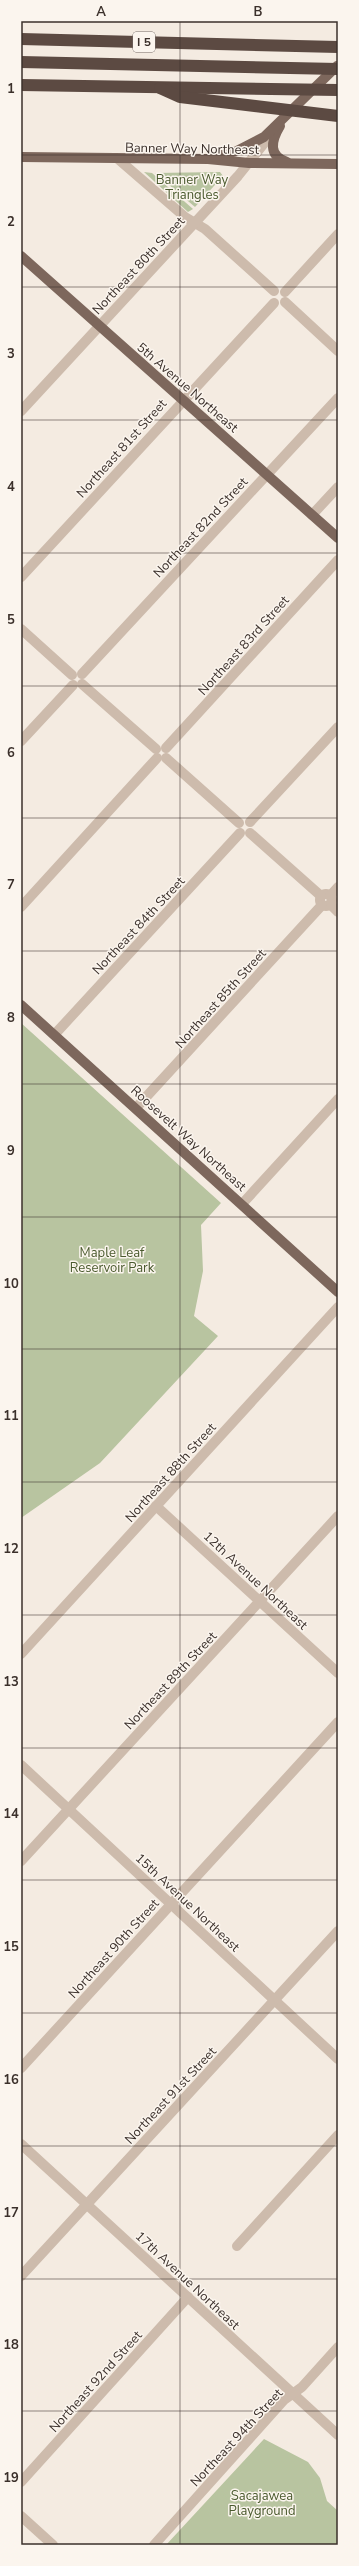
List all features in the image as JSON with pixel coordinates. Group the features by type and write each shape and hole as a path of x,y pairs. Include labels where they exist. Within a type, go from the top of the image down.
{"highway":[{"name":"I 5","path":"21,39 267,44 338,47"},
{"path":"267,44 338,42"},
{"path":"21,62 338,69"},
{"path":"21,84 338,90"},
{"path":"157,87 180,98 338,116"}],"main road":[{"name":"Northeast 80th Street","path":"284,119 338,64"},
{"path":"208,159 252,145 284,119"},
{"path":"284,119 275,134 272,149 278,158 291,163"},
{"name":"Banner Way Northeast","path":"21,157 208,159 249,162 338,164"},
{"name":"5th Avenue Northeast","path":"21,256 338,538"},
{"name":"Roosevelt Way Northeast","path":"21,1005 243,1203 338,1292"}],"street":[{"name":"Northeast 80th Street","path":"21,411 195,223 249,162 284,119"},
{"path":"118,159 195,223 205,229 274,291"},
{"path":"338,234 285,297 280,305 274,303 271,297 274,291 279,289 285,297 338,352"},
{"name":"Northeast 81st Street","path":"21,577 274,303"},
{"name":"Northeast 82nd Street","path":"21,741 266,474 338,398"},
{"path":"312,515 338,487"},
{"name":"Northeast 83rd Street","path":"21,907 338,560"},
{"path":"21,629 245,827 338,912"},
{"name":"Northeast 84th Street","path":"55,1034 338,726"},
{"name":"Northeast 85th Street","path":"136,1108 338,887"},
{"path":"243,1203 338,1099"},
{"name":"Northeast 88th Street","path":"21,1654 338,1308"},
{"name":"12th Avenue Northeast","path":"156,1506 338,1673"},
{"name":"Northeast 89th Street","path":"21,1861 338,1516"},
{"name":"Northeast 90th Street","path":"21,2068 338,1722"},
{"name":"15th Avenue Northeast","path":"21,1765 338,2059"},
{"name":"Northeast 91st Street","path":"21,2276 338,1931"},
{"path":"237,2246 338,2135"},
{"name":"17th Avenue Northeast","path":"21,2144 292,2395 338,2435"},
{"name":"Northeast 92nd Street","path":"21,2482 188,2298"},
{"name":"Northeast 94th Street","path":"154,2545 284,2400 292,2395 338,2347"},
{"path":"21,2516 53,2545"}],"green space":[{"path":"144,172 152,173 193,209 188,212"},
{"name":"Banner Way Triangles","path":"220,172 223,176 195,207 155,173"},
{"name":"Maple Leaf Reservoir Park","path":"21,1023 221,1203 201,1225 203,1271 194,1316 218,1336 100,1463 21,1518"},
{"name":"Sacajawea Playground","path":"264,2439 308,2462 320,2478 327,2501 338,2511 338,2545 166,2545"}]}
